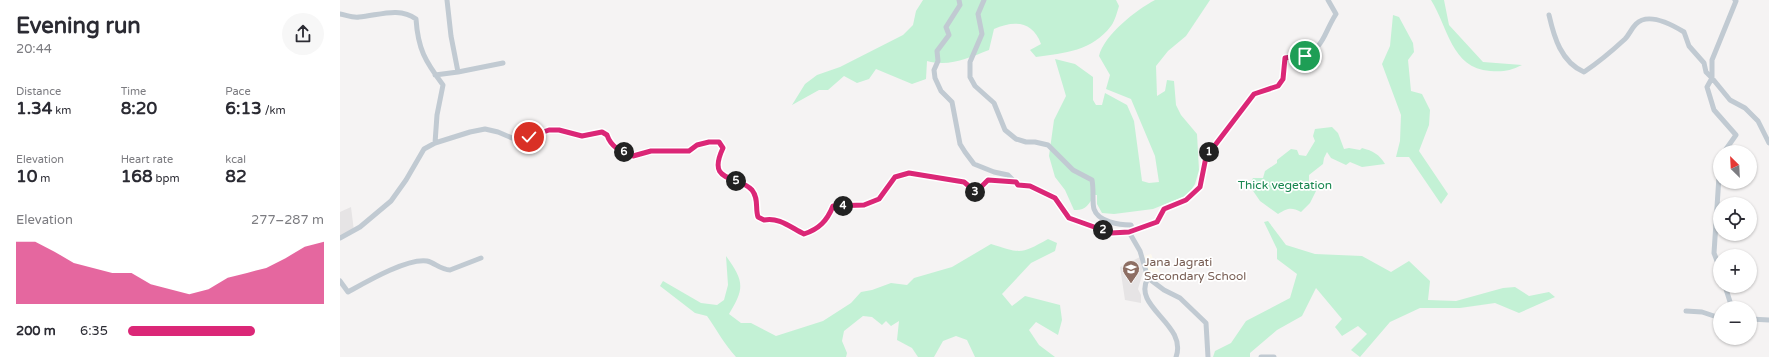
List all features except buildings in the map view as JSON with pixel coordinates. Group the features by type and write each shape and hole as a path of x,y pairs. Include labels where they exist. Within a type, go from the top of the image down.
{"street":[{"path":"447,0 451,36 458,72"},
{"path":"959,0 960,5 946,27 949,35 937,51 938,61 934,70 935,78 941,91 952,102 960,144 965,152 974,164 994,172 1008,174 1018,185 1030,186 1055,198 1069,218 1111,233 1133,231 1157,222 1164,209 1186,200 1200,187 1206,157 1254,94 1278,86 1283,79 1285,58 1292,56 1299,58 1317,50 1336,14 1328,0"},
{"path":"984,0 978,14 982,34 970,62 970,77 975,86 994,103 1005,130 1016,139 1048,145 1073,170 1092,180 1095,191 1094,209 1099,216 1118,224 1130,225 1148,278 1164,290 1180,298 1206,322 1208,357"},
{"path":"1729,145 1736,135 1714,110 1707,87 1712,78 1712,60 1736,1 1735,0"},
{"path":"340,14 357,18 384,12 410,14 416,19 418,42 428,64 442,85 437,115 435,143"},
{"path":"1549,15 1555,39 1562,53 1578,69 1584,72 1601,60 1627,37 1636,24 1645,19 1652,18 1684,32 1689,46 1704,63 1706,72 1730,100 1745,108 1758,121 1769,143"},
{"path":"435,75 458,72 503,62"},
{"path":"340,238 360,227 391,201 406,180 424,149 435,143 470,132 485,130 503,133 512,138 529,137 549,130 559,130 582,136 602,132 607,135 609,141 615,147 633,156 651,151 689,151 697,145 709,142 719,142 723,148 718,159 719,170 727,178 747,186 753,192 756,199 758,217 764,220 771,218 778,220 804,234 815,230 824,223 833,206 864,205 879,199 895,177 909,173 964,182 976,192 988,180 1016,182"},
{"path":"1714,249 1718,189"},
{"path":"340,282 348,292 380,275 416,262 426,261 445,270 450,270 481,258"},
{"path":"1148,278 1144,285 1144,292 1150,303 1170,328 1178,342 1179,349 1176,357"},
{"path":"1686,311 1702,312 1713,316"},
{"path":"1757,319 1769,320"},
{"path":"1261,357 1274,357"}],"shaded area":[{"path":"351,207 354,231 340,237 340,212"},
{"path":"1151,254 1154,261 1152,269 1156,268 1161,273 1159,276 1162,279 1153,279 1148,271 1144,256"},
{"name":"Jana Jagrati Secondary School","path":"1140,257 1143,272 1138,289 1141,295 1141,303 1125,300 1120,267"}],"green space":[{"path":"923,0 1116,0 1119,6 1112,24 1104,34 1087,46 1067,52 1036,57 1030,50 1041,44 1038,36 1022,24 1009,24 994,29 989,50 959,61 935,63 927,61 926,79 912,84 876,69 869,79 857,83 844,76 828,90 819,90 792,105 805,84 817,75 840,67 903,35 913,25 916,11"},
{"path":"1155,0 1210,0 1186,36 1168,51 1156,66 1157,96 1165,91 1167,80 1174,81 1176,105 1181,115 1197,134 1199,170 1195,184 1188,195 1153,209 1114,214 1102,213 1097,204 1097,195 1094,195 1086,207 1074,210 1065,190 1055,177 1049,156 1054,120 1066,96 1055,59 1075,64 1093,77 1093,100 1096,105 1102,105 1105,93 1127,105 1134,121 1142,181 1149,183 1159,182 1155,156 1131,99 1106,89 1110,75 1099,56 1107,40 1122,24 1147,4"},
{"path":"1431,0 1444,0 1449,25 1483,62 1522,65 1510,70 1490,71 1477,68 1467,62 1452,44"},
{"path":"1393,15 1399,17 1413,43 1414,52 1408,60 1411,91 1422,94 1430,110 1429,125 1419,151 1448,194 1441,204 1409,157 1396,157 1400,141 1401,115 1382,64 1390,46"},
{"name":"Thick vegetation","path":"1332,127 1338,133 1344,149 1349,148 1360,150 1362,148 1369,150 1378,155 1385,164 1362,167 1350,162 1346,165 1331,158 1327,152 1323,164 1309,175 1309,188 1317,189 1310,203 1301,212 1295,209 1290,209 1284,210 1278,214 1260,201 1249,185 1253,178 1263,178 1265,171 1277,163 1277,160 1291,149 1297,150 1299,155 1306,156 1315,141 1313,136 1315,129"},
{"path":"1268,221 1286,245 1315,254 1362,256 1391,272 1409,261 1430,281 1428,300 1456,301 1503,288 1515,287 1529,296 1549,292 1555,297 1519,313 1495,303 1460,308 1420,308 1390,322 1360,357 1351,350 1367,334 1358,326 1342,336 1335,327 1342,319 1316,288 1302,316 1277,330 1250,353 1250,357 1213,357 1215,351 1231,343 1246,321 1290,298 1297,274 1277,259 1277,249 1264,222"},
{"path":"1048,239 1057,243 1055,251 1031,263 1002,294 1012,306 1025,296 1060,305 1062,320 1058,335 1036,322 1029,330 1039,345 1055,357 975,357 967,340 956,336 943,341 934,357 918,357 912,348 897,340 899,321 891,326 886,321 882,325 872,317 863,316 844,331 842,341 847,353 846,357 736,357 707,316 695,313 660,286 663,281 701,303 717,305 724,300 728,285 726,256 739,278 740,285 738,297 729,314 741,323 751,323 776,336 823,321 851,303 861,292 872,290 891,283 907,285 914,278 952,267 991,244 1009,250 1021,251 1032,248"}],"place":[{"name":"Jana Jagrati Secondary School","path":"1131,284"}],"route":[{"path":"529,137 549,130 559,130 582,136 591,136 602,132 607,135 609,141 615,147 633,156 651,151 689,151 697,145 709,142 719,142 723,148 718,159 719,170 727,178 740,182 753,192 758,207 758,217 764,220 771,218 778,220 804,234 815,230 824,223 833,206 864,205 879,199 886,187 895,177 909,173 946,177 964,182 976,192 988,180 1016,182 1018,185 1030,186 1055,198 1069,218 1111,233 1133,232 1157,222 1164,209 1186,200 1200,187 1206,157 1211,148 1227,128 1235,121 1254,94 1278,86 1283,79 1285,58 1292,56 1299,58 1305,56"}]}
